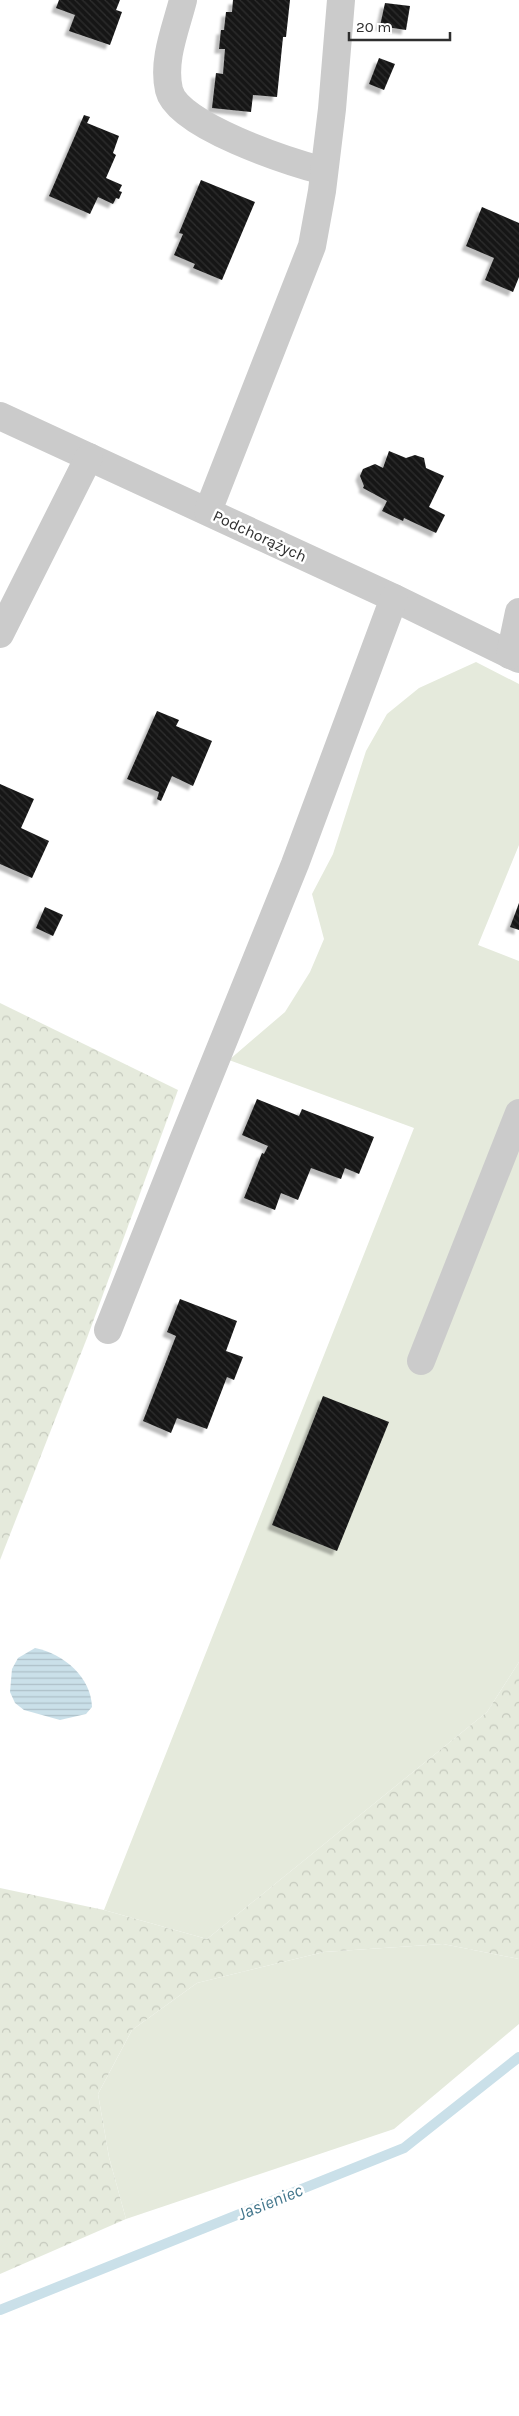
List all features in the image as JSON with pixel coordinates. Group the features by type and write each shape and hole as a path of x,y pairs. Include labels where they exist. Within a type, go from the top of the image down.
{"street":[{"path":"183,0 166,66 169,92 185,114 236,140 296,163 324,170"},
{"path":"208,511 309,255 324,170 332,109 341,0"},
{"name":"Podchorążych","path":"0,416 394,598 514,657"},
{"path":"0,634 89,457"},
{"path":"108,1330 295,864 394,598"},
{"path":"514,657 519,612"},
{"path":"421,1361 519,1113"}],"green space":[{"path":"476,662 519,684 519,845 478,945 519,961 519,1662 487,1712 207,1939 104,1910 414,1128 229,1060 285,1012 310,972 324,939 312,894 333,854 366,751 387,714 419,688"},
{"path":"0,1003 178,1090 87,1338 0,1560"},
{"path":"519,1662 519,1959 443,1944 324,1952 197,1983 132,2030 98,2094 109,2157 126,2219 0,2274 0,1888 104,1910 207,1939 487,1712"},
{"path":"443,1944 519,1959 519,2024 394,2129 126,2219 109,2157 98,2094 132,2030 197,1983 324,1952"}],"water":[{"path":"35,1648 66,1661 81,1677 87,1686 92,1707 86,1714 60,1720 24,1710 15,1703 10,1692 12,1669 18,1658"}],"building":[{"path":"59,0 120,0 116,10 122,12 110,45 69,31 75,15 56,8"},
{"path":"233,0 290,0 286,37 283,37 277,97 253,95 251,112 212,108 216,73 223,74 225,49 219,49 221,30 224,30 226,12 232,12"},
{"path":"385,3 410,6 406,30 380,26"},
{"path":"379,58 395,64 384,90 369,84"},
{"path":"84,115 90,117 87,123 119,136 113,153 116,155 106,178 122,185 119,191 122,192 119,199 116,198 113,204 98,197 90,214 49,196"},
{"path":"201,180 255,202 222,280 193,268 195,264 174,255 183,234 179,233"},
{"path":"482,207 519,223 519,277 513,292 485,280 494,258 466,246"},
{"path":"389,451 406,458 415,455 424,458 426,468 444,476 429,507 445,515 436,533 404,518 403,521 382,511 387,501 363,488 360,476 363,469 375,464 383,468"},
{"path":"157,711 179,720 176,726 212,741 193,786 172,776 161,801 157,799 159,792 127,779"},
{"path":"0,784 34,799 21,828 49,841 32,878 0,864"},
{"path":"519,903 519,930 510,927"},
{"path":"45,907 63,915 53,936 36,928"},
{"path":"257,1099 299,1116 302,1109 374,1137 359,1174 345,1168 341,1179 311,1168 298,1200 281,1193 275,1210 244,1198 262,1153 264,1154 268,1146 242,1135"},
{"path":"180,1299 237,1321 226,1351 243,1357 234,1380 227,1377 207,1429 177,1418 171,1433 143,1421 176,1336 167,1332"},
{"path":"323,1396 389,1422 337,1551 272,1525"}],"waterway":[{"name":"Jasieniec","path":"0,2310 404,2148 519,2057"}]}
